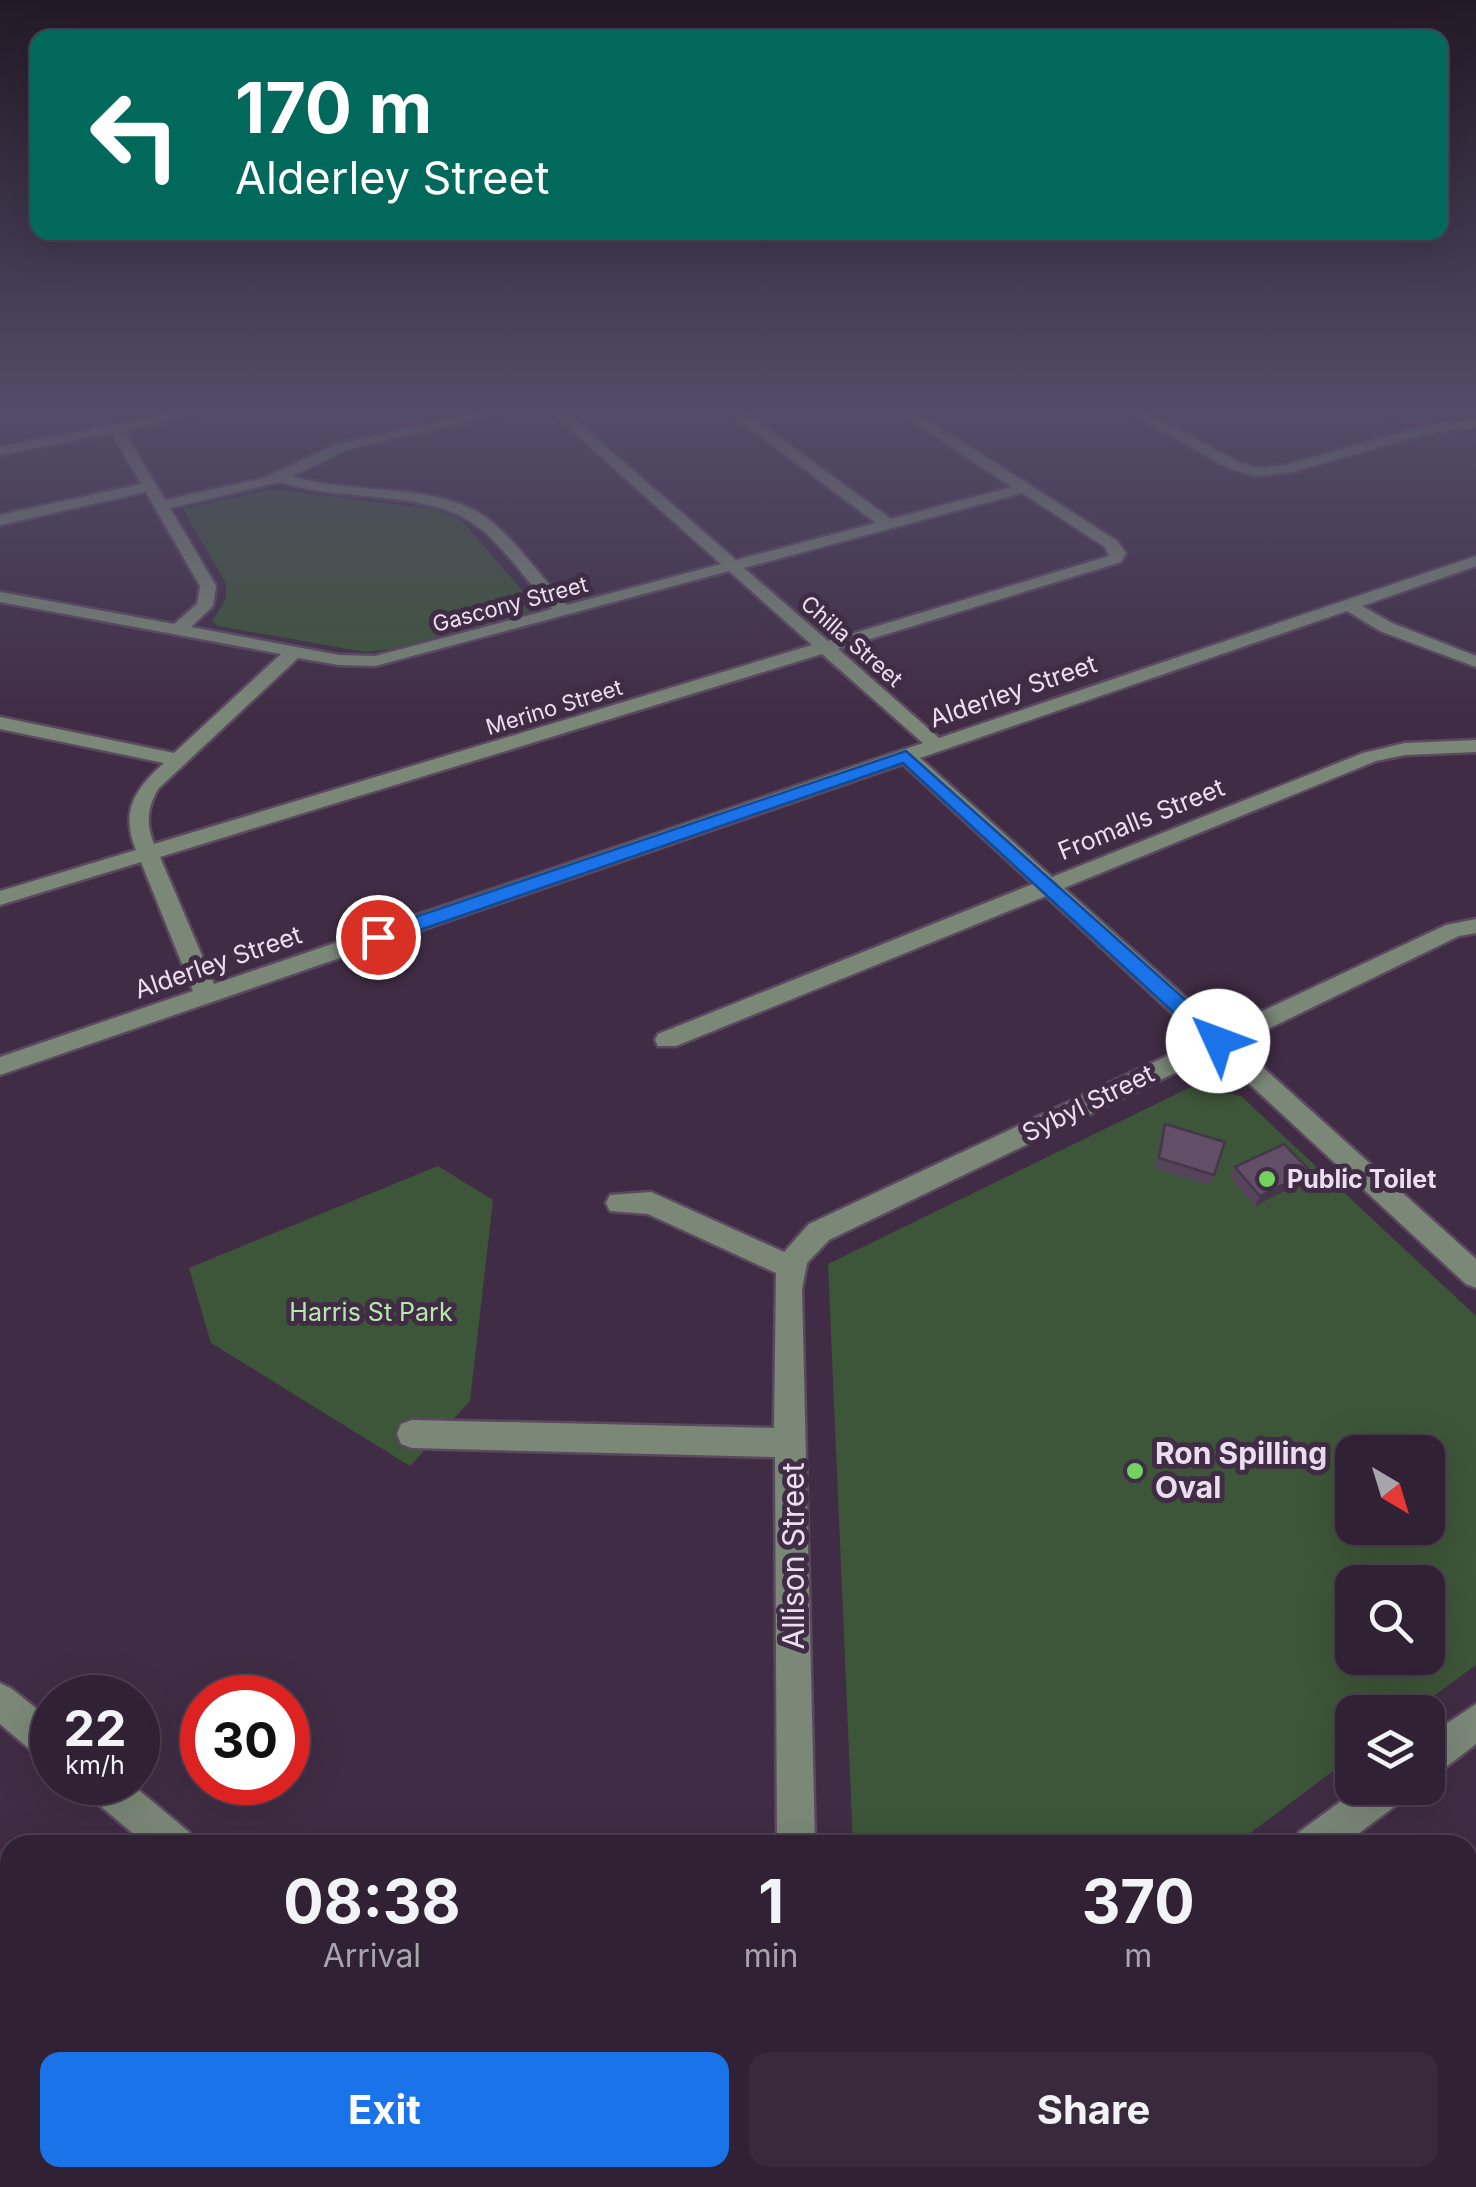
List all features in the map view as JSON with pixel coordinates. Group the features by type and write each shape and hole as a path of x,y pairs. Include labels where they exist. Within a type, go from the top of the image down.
{"street":[{"path":"0,520 32,513"},
{"path":"165,513 209,592 201,610 178,630"},
{"path":"464,513 482,522 564,612"},
{"name":"Chilla Street","path":"673,513 937,746"},
{"path":"873,513 888,524"},
{"name":"Gascony Street","path":"0,597 351,662 390,659 930,513"},
{"name":"Merino Street","path":"0,898 1107,564 1118,554 1111,544 1063,513"},
{"name":"Alderley Street","path":"0,1066 1476,561"},
{"path":"1349,605 1386,627 1476,662"},
{"path":"207,996 136,823 138,806 150,786 294,652"},
{"path":"5,728 178,760"},
{"name":"Fromalls Street","path":"667,1040 1370,757 1405,749 1476,746"},
{"path":"906,756 1476,1276"},
{"name":"Sybyl Street","path":"790,1267 800,1247 819,1232 1465,928"},
{"path":"619,1203 651,1203 790,1267"},
{"name":"Allison Street","path":"790,1267 796,1835"},
{"path":"412,1434 793,1443"},
{"path":"0,1700 30,1725"},
{"path":"1445,1745 1476,1722"},
{"path":"128,1805 164,1835"},
{"path":"1326,1835 1366,1805"}],"green space":[{"path":"185,513 444,513 461,520 536,606 528,612 391,649 365,652 218,626 212,621 225,598 225,582"},
{"path":"1191,1087 1241,1096 1476,1316 1476,1665 1435,1695 1335,1695 1335,1770 1247,1835 853,1835 828,1264"},
{"name":"Harris St Park","path":"438,1166 493,1200 470,1401 410,1466 211,1343 189,1268"}],"building":[{"path":"1165,1124 1225,1142 1214,1175 1159,1158"},
{"name":"Public Toilet","path":"1284,1144 1310,1171 1260,1196 1235,1167"}],"place":[{"name":"Public Toilet","path":"1267,1179"},
{"name":"Ron Spilling Oval","path":"1135,1471"}],"route":[{"path":"378,937 906,756 1218,1041"}]}
